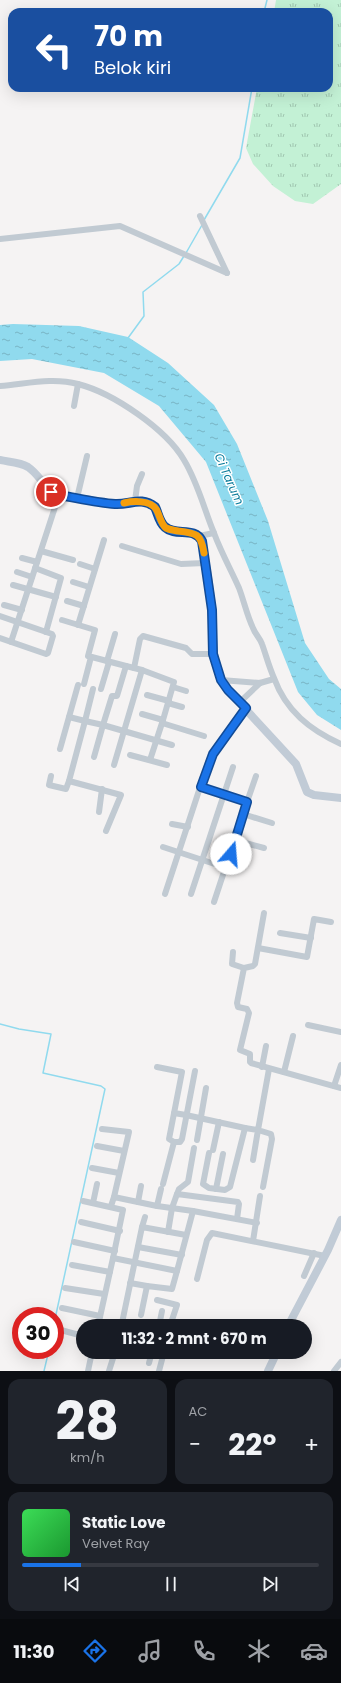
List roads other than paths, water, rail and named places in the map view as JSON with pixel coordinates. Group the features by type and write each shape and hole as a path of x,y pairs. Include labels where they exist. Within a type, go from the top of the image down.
{"street":[{"path":"0,239 120,226 227,273 200,216"},
{"path":"0,386 49,380 78,384 101,393 129,407 178,451 189,469 206,509 214,533 238,587 253,629 262,644 274,679 284,698 305,723 318,733 341,744"},
{"path":"74,406 78,384"},
{"path":"77,498 87,456"},
{"path":"0,460 28,466 51,492 59,495 115,504 135,501 153,506 167,529 193,533 199,536 202,541 206,563 212,610 213,654 221,680 228,690 296,764 307,792 314,795 341,798"},
{"path":"135,501 137,486 142,474"},
{"path":"11,642 59,495"},
{"path":"199,536 214,533"},
{"path":"78,625 104,540"},
{"path":"122,546 181,564 206,563"},
{"path":"41,551 72,560"},
{"path":"22,558 60,577 46,632"},
{"path":"80,564 95,568"},
{"path":"17,572 32,577"},
{"path":"72,582 90,587"},
{"path":"13,585 56,597"},
{"path":"67,601 84,606"},
{"path":"4,605 22,610"},
{"path":"0,616 18,621 53,636 48,653 46,654 11,642 0,640"},
{"path":"62,620 95,630 88,656 142,670 173,680 173,687 150,760"},
{"path":"101,689 115,634"},
{"path":"134,668 140,639 143,636 186,648 192,654 213,654"},
{"path":"60,749 69,717 91,657"},
{"path":"94,757 112,696 117,695 126,666"},
{"path":"114,765 142,670"},
{"path":"221,680 260,682 274,679"},
{"path":"165,894 213,754 243,705 260,682"},
{"path":"173,687 186,691"},
{"path":"51,776 49,785 66,789 93,689"},
{"path":"147,695 182,707"},
{"path":"142,714 204,736"},
{"path":"69,717 172,745"},
{"path":"130,755 166,765"},
{"path":"191,894 233,767"},
{"path":"214,902 256,776"},
{"path":"69,781 121,795 106,831"},
{"path":"201,787 247,802"},
{"path":"99,812 102,789"},
{"path":"243,814 272,823"},
{"path":"172,824 188,827"},
{"path":"235,840 264,848"},
{"path":"163,847 234,870"},
{"path":"233,952 232,964 244,968 254,966 264,912"},
{"path":"258,948 307,957 314,919 331,922"},
{"path":"280,933 311,938"},
{"path":"244,968 237,1004 239,1008 247,1009 249,1013 240,1049 241,1051 250,1054 250,1063 341,1088"},
{"path":"308,1025 341,1032"},
{"path":"284,1072 293,1036"},
{"path":"262,1067 266,1046"},
{"path":"334,1086 341,1064"},
{"path":"157,1067 182,1072 169,1140 174,1142 182,1141 195,1071"},
{"path":"253,1160 269,1069"},
{"path":"197,1140 206,1088"},
{"path":"174,1113 270,1133 272,1139 263,1187"},
{"path":"219,1122 203,1184 209,1188 227,1190 230,1187 244,1128"},
{"path":"102,1129 129,1132 111,1206"},
{"path":"157,1206 174,1142"},
{"path":"97,1146 124,1151"},
{"path":"168,1232 172,1208 177,1194 181,1187 185,1186 188,1182 194,1148"},
{"path":"216,1189 223,1154"},
{"path":"92,1168 119,1173"},
{"path":"93,1203 97,1184"},
{"path":"138,1202 141,1186"},
{"path":"177,1194 238,1202 237,1219"},
{"path":"253,1241 260,1196"},
{"path":"114,1197 257,1223"},
{"path":"83,1201 111,1206 123,1210 120,1231 104,1294 99,1319"},
{"path":"130,1283 172,1289 193,1211"},
{"path":"123,1319 134,1262 145,1217"},
{"path":"292,1319 329,1253 341,1220"},
{"path":"81,1222 120,1231"},
{"path":"142,1227 186,1235"},
{"path":"197,1279 209,1235 215,1233 314,1253 329,1253"},
{"path":"74,1242 134,1262 177,1271"},
{"path":"138,1247 182,1255"},
{"path":"304,1276 314,1253"},
{"path":"72,1265 110,1272"},
{"path":"141,1315 147,1286"},
{"path":"65,1288 104,1294"},
{"path":"157,1300 177,1305 172,1319"},
{"path":"64,1308 100,1316"},
{"path":"160,1319 162,1311"},
{"path":"64,1331 76,1334"},
{"path":"88,1371 91,1359"},
{"path":"109,1371 113,1359"},
{"path":"149,1363 150,1359"},
{"path":"159,1371 162,1359"},
{"path":"268,1371 274,1359"},
{"path":"334,1371 341,1362"}],"water":[{"name":"Ci Tarum","path":"0,325 79,326 128,337 168,363 214,405 237,444 268,521 305,643 329,679 341,689 341,730 317,715 298,692 206,462 159,406 104,373 32,359 0,361"}],"waterway":[{"path":"265,8 267,0"},
{"path":"204,220 240,158 251,92"},
{"path":"186,253 202,225"},
{"path":"128,338 144,316 143,292 179,264 184,256"},
{"path":"0,1024 19,1029 51,1034 43,1073 101,1086 105,1089 58,1307"},
{"path":"44,1371 47,1359"}]}
